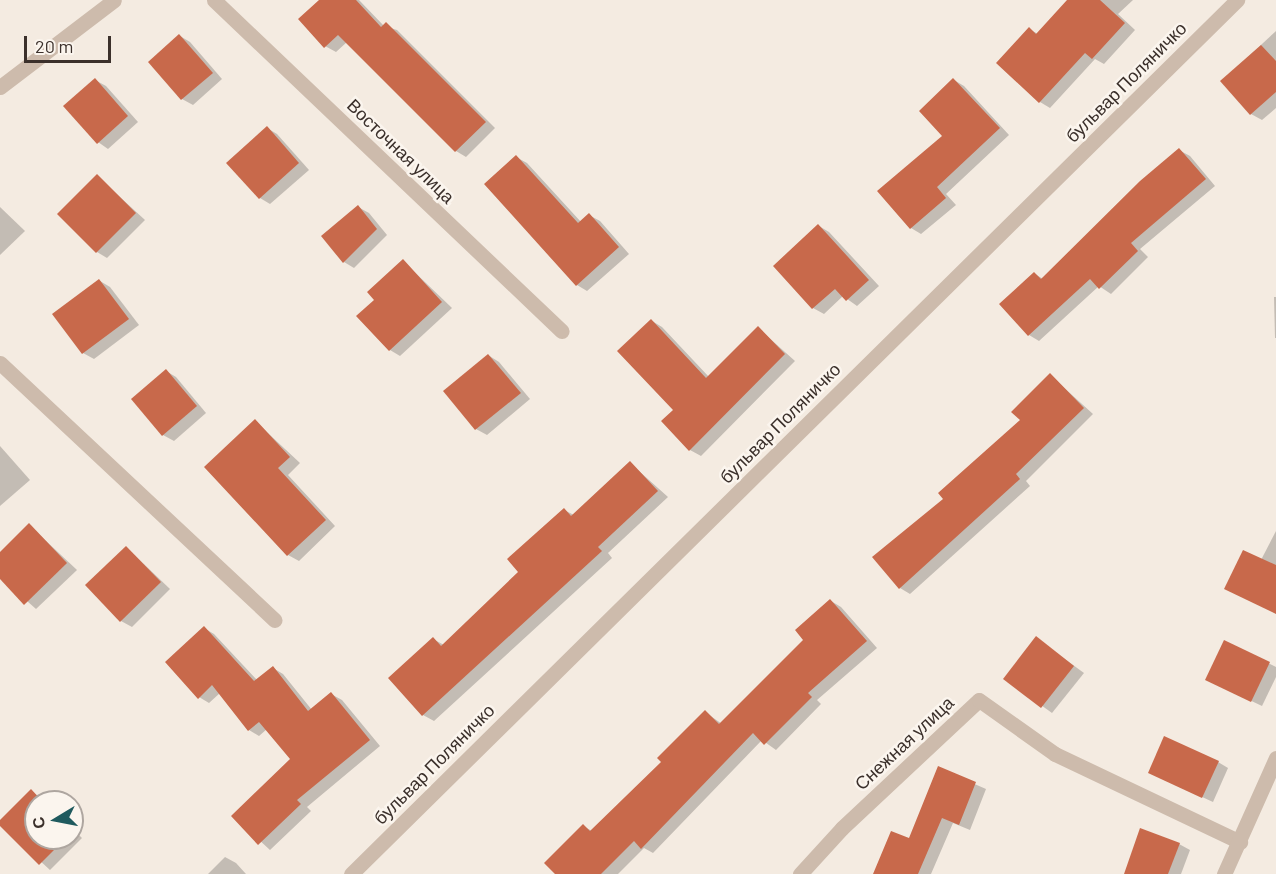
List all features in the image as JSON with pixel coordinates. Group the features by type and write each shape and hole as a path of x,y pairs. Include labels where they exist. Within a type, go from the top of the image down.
{"street":[{"path":"0,87 114,0"},
{"name":"Восточная улица","path":"214,0 562,331"},
{"name":"бульвар Поляничко","path":"351,874 1237,0"},
{"path":"0,363 275,620"},
{"name":"Снежная улица","path":"800,874 842,828 979,700 1055,754 1240,842"},
{"path":"1224,874 1276,758"}],"building":[{"path":"319,0 356,0 381,27 386,22 486,122 455,152 338,35 324,48 298,19"},
{"path":"1067,0 1100,0 1125,23 1092,59 1085,53 1039,103 996,63 1029,27 1036,34"},
{"path":"179,34 213,73 181,100 148,62"},
{"path":"1261,45 1276,61 1276,92 1250,115 1220,81"},
{"path":"95,78 128,116 97,144 63,106"},
{"path":"953,78 1000,128 937,187 946,198 910,229 877,191 942,136 919,111"},
{"path":"267,126 299,163 259,199 226,163"},
{"path":"1179,148 1206,179 1131,243 1138,251 1099,289 1090,279 1028,336 999,304 1034,272 1041,279 1140,181"},
{"path":"516,155 578,223 589,213 619,247 576,286 484,184"},
{"path":"97,174 136,213 96,253 57,214"},
{"path":"358,205 377,229 343,263 321,236"},
{"path":"818,224 869,280 846,301 835,289 812,309 773,266"},
{"path":"403,259 442,302 389,351 356,316 374,300 367,292"},
{"path":"99,279 129,319 82,354 52,314"},
{"path":"651,319 706,378 758,326 785,354 689,451 661,421 673,410 617,351"},
{"path":"488,354 521,393 475,430 443,391"},
{"path":"166,369 197,406 162,436 131,399"},
{"path":"1050,373 1084,408 1016,474 1020,479 899,589 872,557 943,499 938,493 1020,420 1011,412"},
{"path":"255,419 290,457 278,468 326,520 287,556 204,467"},
{"path":"630,461 658,491 598,547 602,551 422,716 388,678 433,637 441,646 518,572 507,559 564,508 571,516"},
{"path":"29,523 67,563 24,605 0,579 0,552"},
{"path":"126,546 161,582 120,622 85,585"},
{"path":"1243,550 1276,565 1276,614 1224,589"},
{"path":"830,599 867,641 808,693 812,697 764,745 753,733 641,849 634,841 601,874 555,874 544,863 583,824 590,831 661,762 657,758 705,710 719,724 803,640 795,630"},
{"path":"204,626 254,681 273,666 308,711 331,692 370,740 297,800 301,804 258,845 231,816 290,759 259,722 248,731 212,685 198,699 165,662"},
{"path":"1036,636 1074,666 1041,708 1003,679"},
{"path":"1224,640 1270,662 1251,702 1205,680"},
{"path":"1164,736 1219,761 1202,798 1148,773"},
{"path":"938,766 976,782 959,825 942,818 918,874 873,874 891,831 909,838"},
{"path":"24,796 24,850 0,826 0,820"},
{"path":"1140,828 1180,843 1168,874 1124,874"},
{"path":"24,850 54,850 39,865"}]}
